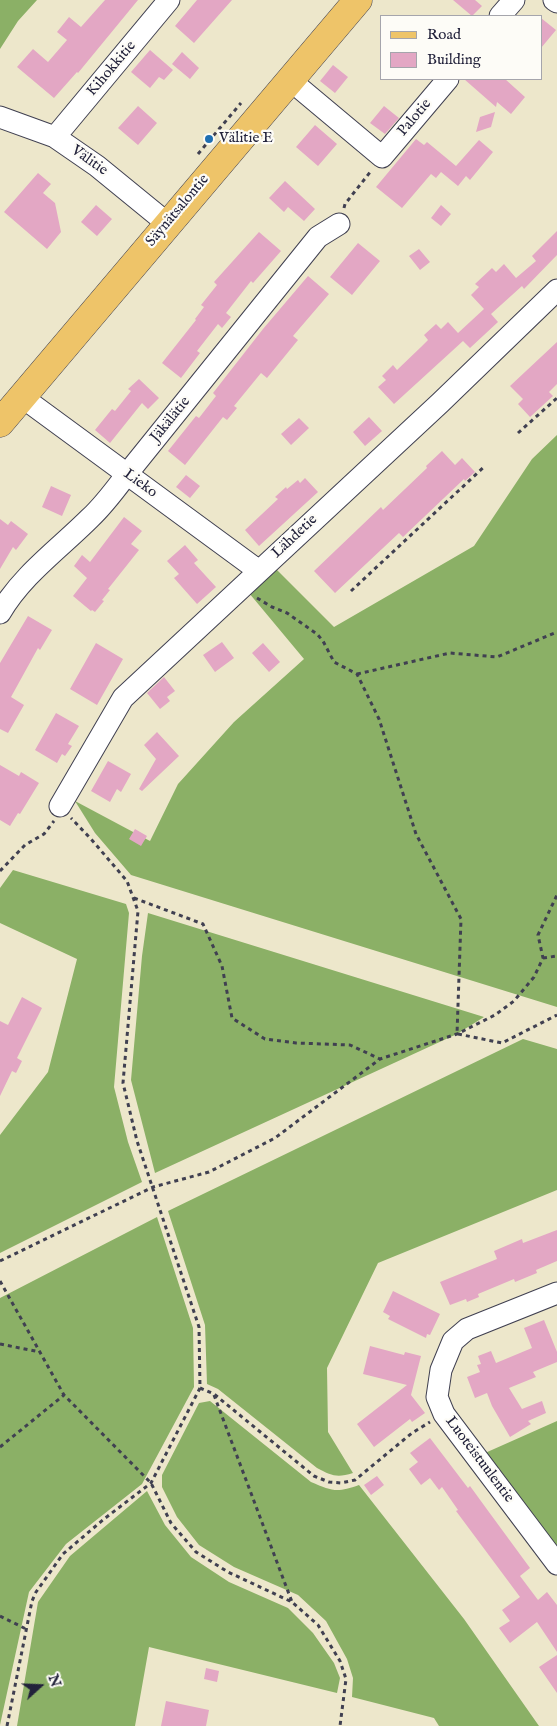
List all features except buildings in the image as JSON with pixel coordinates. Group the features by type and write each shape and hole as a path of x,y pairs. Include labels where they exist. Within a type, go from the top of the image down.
{"main road":[{"name":"Säynätsalontie","path":"0,423 358,0"}],"street":[{"name":"Kihokkitie","path":"55,137 169,0"},
{"path":"501,15 514,0"},
{"path":"290,80 382,156"},
{"name":"Palotie","path":"382,156 447,80"},
{"name":"Välitie","path":"0,117 55,137 98,166 168,224"},
{"name":"Jäkälätie","path":"0,613 30,573 109,498 318,237 339,224"},
{"name":"Lähdetie","path":"60,806 123,698 440,403 557,290"},
{"name":"Lieko","path":"22,397 127,474 252,577"},
{"name":"Luoteistuulentie","path":"557,1293 467,1329 453,1341 441,1370 437,1397 444,1414 557,1564"}],"path":[{"path":"339,224 345,204 382,156"},
{"path":"518,433 557,398"},
{"path":"351,591 485,466"},
{"path":"252,577 256,597 307,626 323,641 334,662 356,674 379,719 416,834 461,919 457,1034"},
{"path":"356,674 450,653 498,657 557,632"},
{"path":"0,871 25,845 44,834 54,823 60,806 92,838 127,881 138,911 122,1083 137,1140 199,1327 200,1388 151,1483 63,1554 36,1592 32,1601 7,1726"},
{"path":"0,1261 153,1187 209,1172 275,1138 380,1059 457,1034 495,1015 514,1001 534,977 543,958 538,935 557,896"},
{"path":"133,898 203,924 222,966 232,1018 265,1039 296,1044 350,1045 380,1059"},
{"path":"543,958 557,956"},
{"path":"457,1034 502,1043 556,1017"},
{"path":"0,1281 64,1395 151,1483 171,1523 196,1552 228,1572 292,1602 318,1625 340,1661 346,1679 340,1726"},
{"path":"0,1344 40,1352"},
{"path":"200,1388 214,1394 314,1476 329,1482 341,1483 355,1480 412,1434 444,1414"},
{"path":"214,1394 292,1602"},
{"path":"0,1447 64,1395"},
{"path":"0,1616 26,1629"}],"green space":[{"path":"0,0 37,0 18,21 0,49"},
{"path":"557,435 557,1007 131,875 95,833 75,801 150,841 178,784 234,722 304,659 249,593 275,568 334,627 474,546 532,459"},
{"path":"13,870 126,904 129,913 114,1087 128,1142 142,1182 0,1253 0,1135 48,1072 77,959 0,923 0,888"},
{"path":"148,913 484,1017 457,1034 155,1173 131,1080 142,956"},
{"path":"523,1039 557,1049 557,1190 378,1263 327,1368 328,1432 353,1473 339,1476 327,1473 317,1468 218,1389 207,1384 205,1325 168,1211"},
{"path":"157,1217 193,1328 194,1387 142,1484 66,1544 29,1592 0,1725 0,1298"},
{"path":"210,1401 311,1482 335,1490 359,1485 464,1619 539,1726 439,1726 434,1718 352,1697 353,1678 347,1659 326,1621 298,1595 234,1567 199,1545 177,1517 162,1487 162,1475 199,1403"},
{"path":"557,1421 557,1549 485,1453"},
{"path":"147,1491 165,1525 191,1557 229,1582 288,1608 313,1633 334,1663 340,1678 337,1693 149,1647 135,1726 17,1726 38,1602 70,1556"}],"place":[{"name":"Välitie E","path":"209,139"}]}
